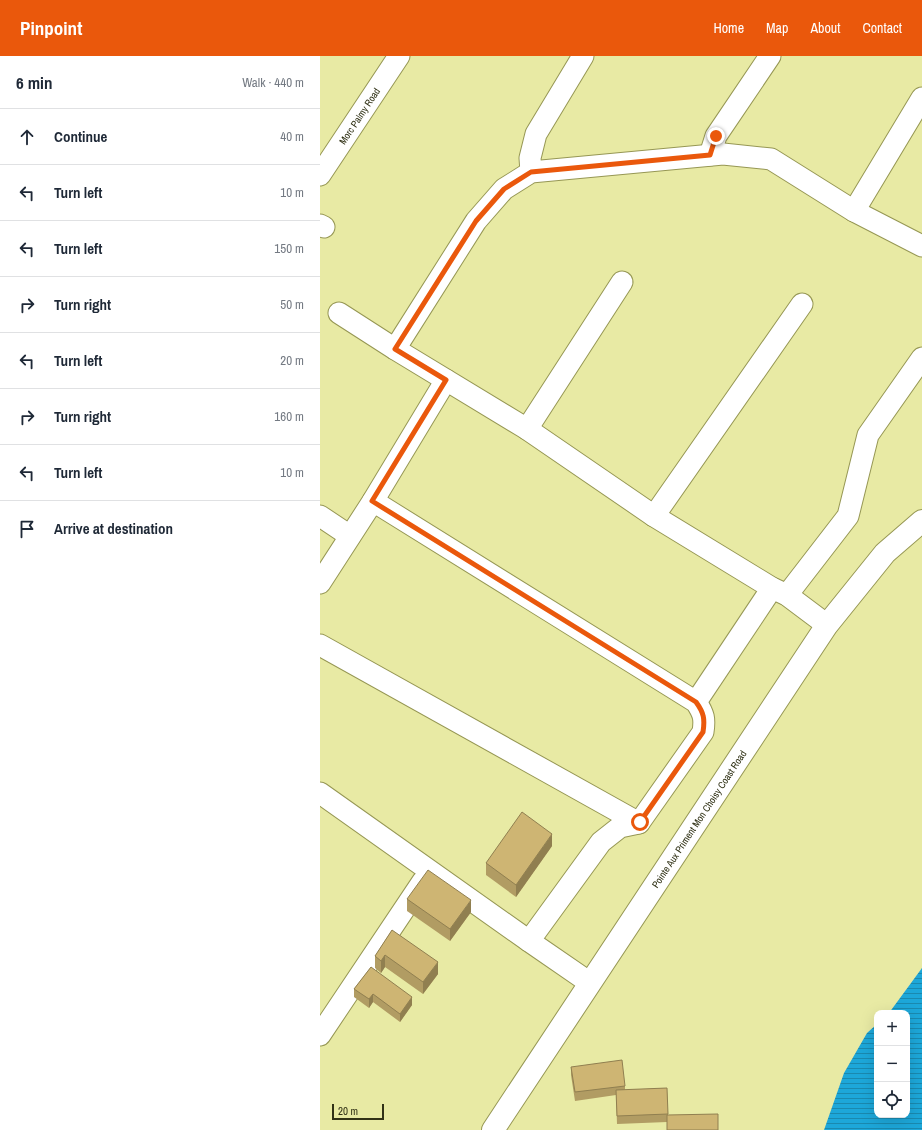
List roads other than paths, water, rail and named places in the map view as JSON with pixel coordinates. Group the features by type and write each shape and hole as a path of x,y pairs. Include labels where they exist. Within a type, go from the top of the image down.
{"main road":[{"name":"Pointe Aux Priment Mon Choisy Coast Road","path":"493,1130 827,626 885,553 922,521"}],"street":[{"name":"Morc Palmy Road","path":"320,176 399,56"},
{"path":"531,172 530,158 536,134 583,56"},
{"path":"710,155 716,136 770,56"},
{"path":"854,211 922,98"},
{"path":"395,349 476,221 504,189 531,172 723,154 771,159 854,211 922,246"},
{"path":"527,429 622,282"},
{"path":"654,516 802,304"},
{"path":"339,313 395,349 527,429 654,516 780,592 827,626"},
{"path":"696,702 780,592 848,516 868,435 922,358"},
{"path":"320,583 446,380"},
{"path":"372,501 696,702 701,710 704,721 703,732 640,822 620,827 602,842 529,941"},
{"path":"320,516 350,536"},
{"path":"320,645 640,822"},
{"path":"320,793 590,983"},
{"path":"320,1035 430,871"}],"water":[{"path":"922,968 922,1130 824,1130 844,1073 867,1033 874,1027 874,1118 910,1118 910,1010 891,1010"}]}
